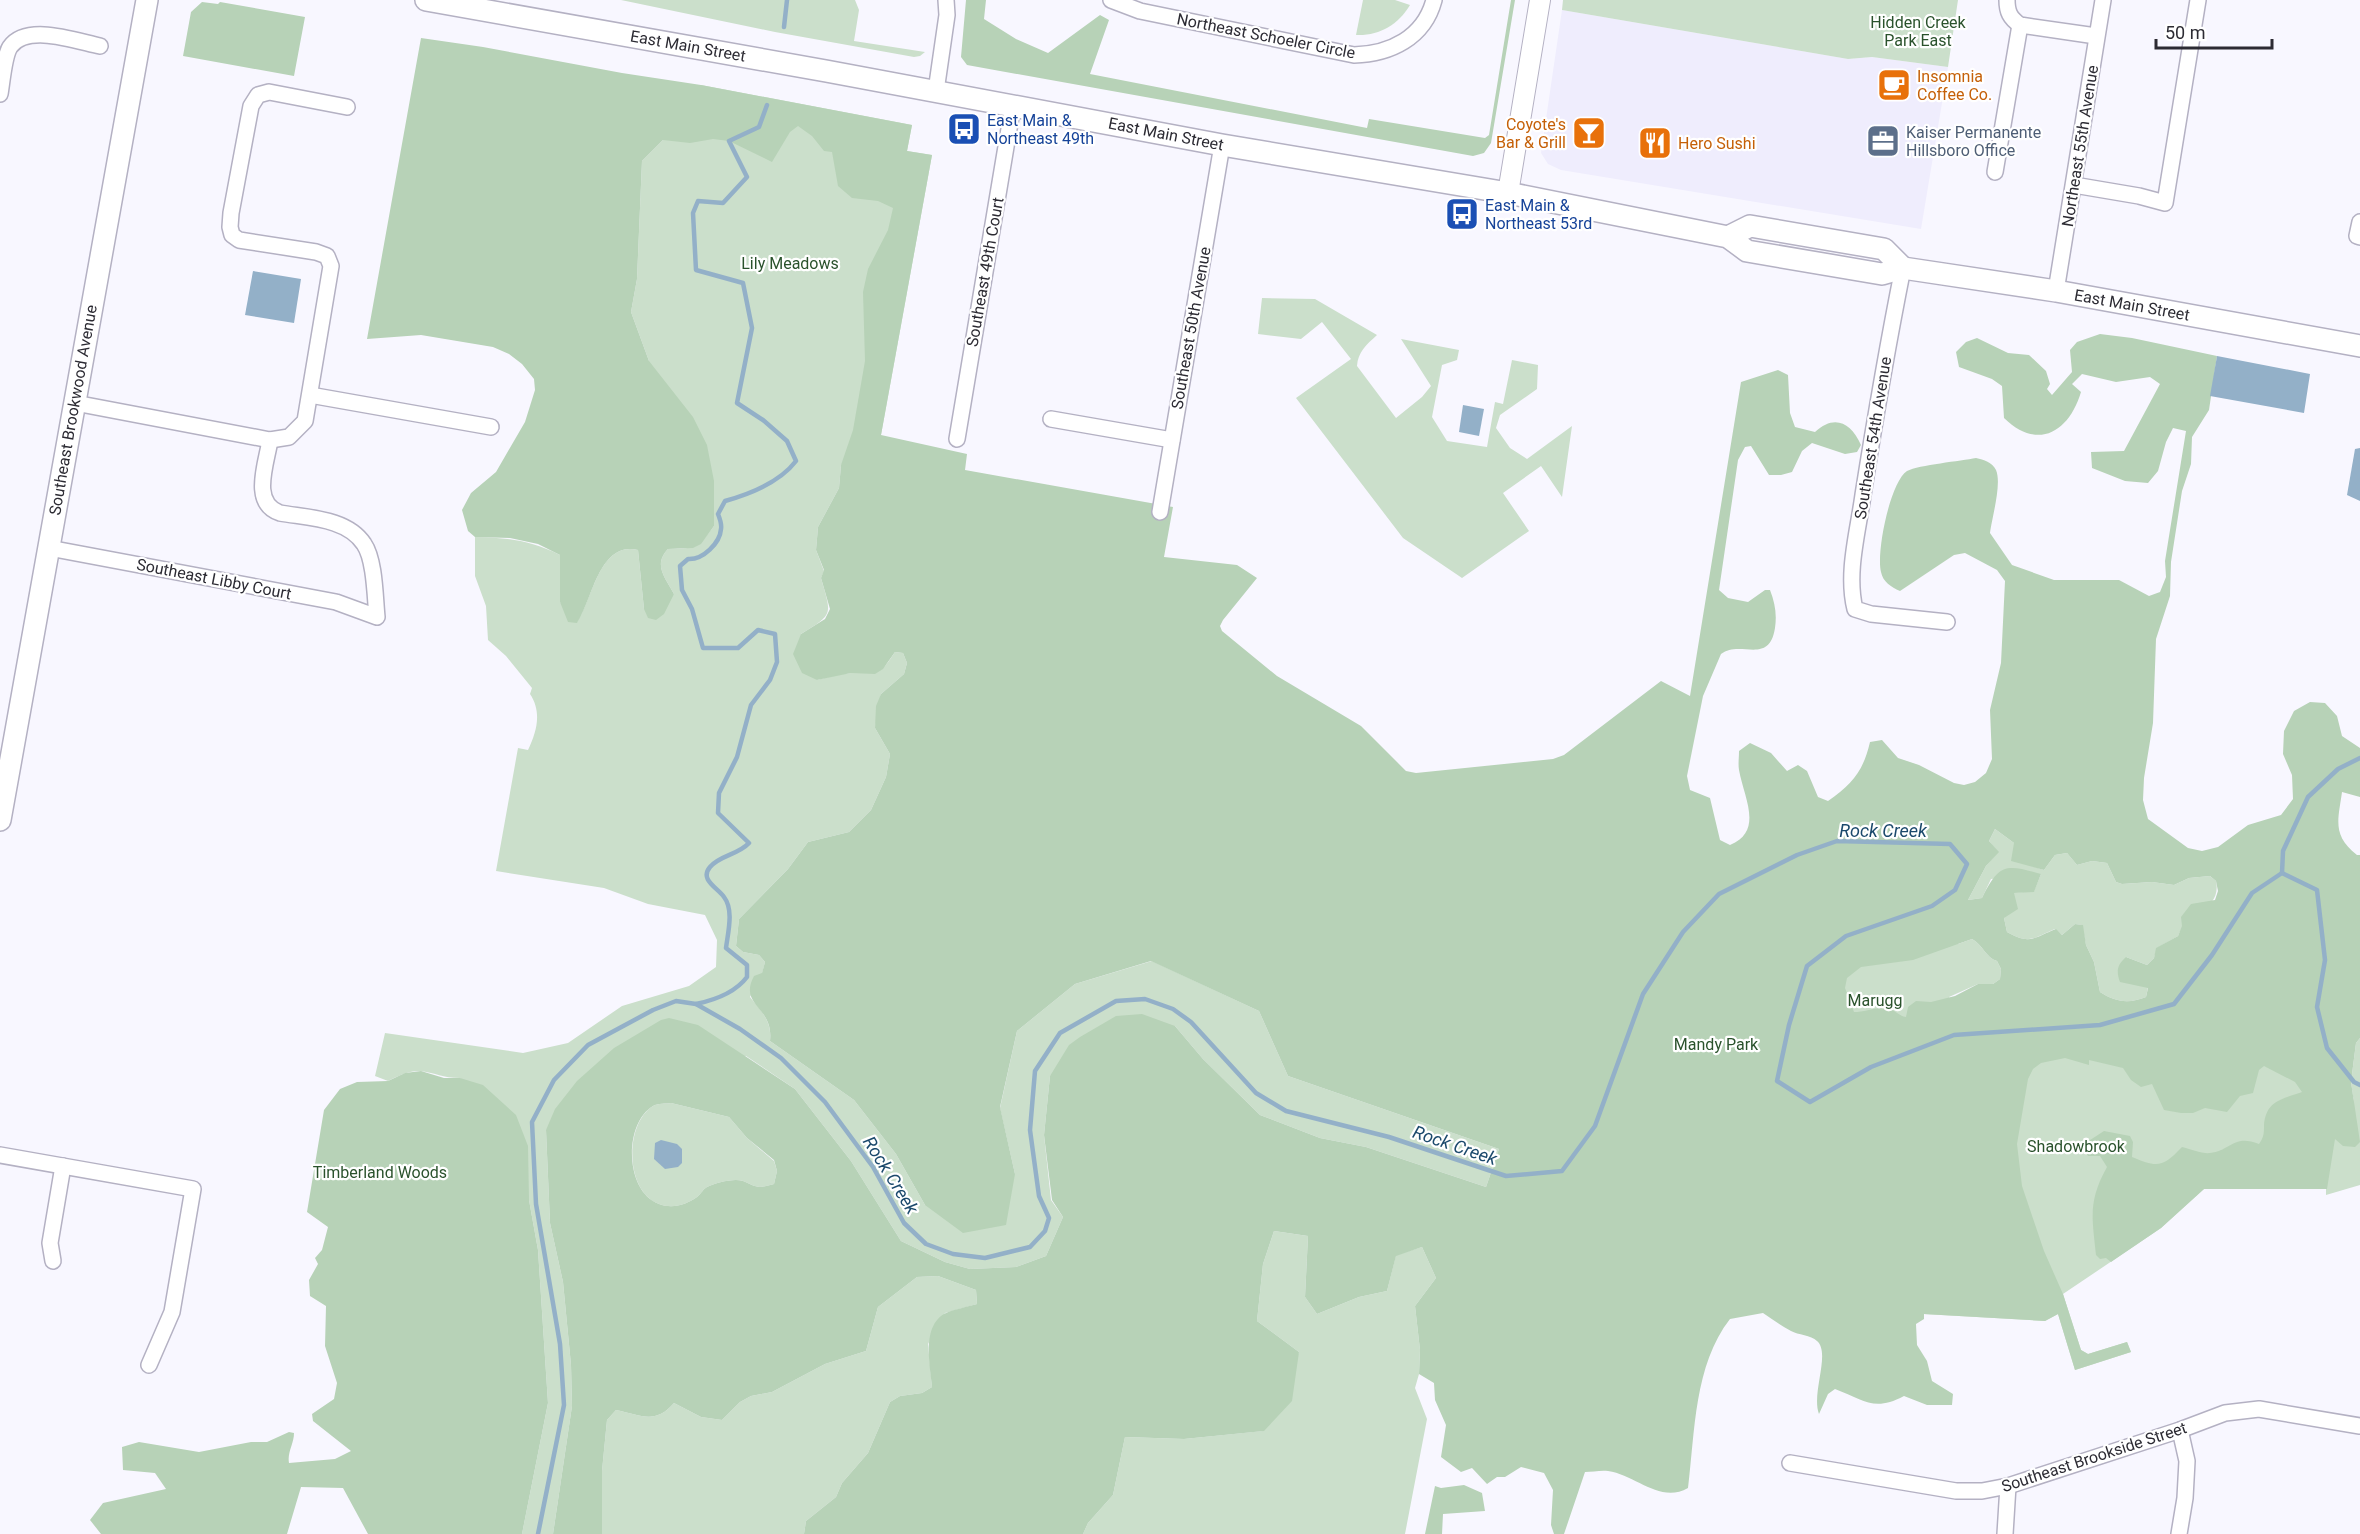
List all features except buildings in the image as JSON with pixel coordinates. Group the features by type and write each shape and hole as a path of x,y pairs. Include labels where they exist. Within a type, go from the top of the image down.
{"main road":[{"name":"Southeast Brookwood Avenue","path":"0,820 147,0"},
{"name":"East Main Street","path":"426,0 1013,105 1222,145 1508,193 1728,237 1750,226 1884,249 1903,268 2056,291 2360,346"}],"street":[{"path":"936,92 947,15 946,0"},
{"name":"Northeast Schoeler Circle","path":"1111,0 1140,11 1354,55 1375,54 1399,45 1411,37 1424,22 1434,0"},
{"path":"1508,193 1540,0"},
{"path":"2007,0 2008,13 2020,25 2097,36"},
{"name":"Northeast 55th Avenue","path":"2056,291 2103,0"},
{"path":"2074,185 2139,196 2165,203 2198,0"},
{"path":"1995,172 2020,25"},
{"path":"0,94 9,49 20,38 37,34 100,46"},
{"path":"75,403 270,440 289,437 305,421 331,266 327,256 316,252 239,240 232,236 230,227 251,106 258,95 269,92 347,107"},
{"name":"Southeast 49th Court","path":"957,439 1013,105"},
{"name":"Southeast 50th Avenue","path":"1160,512 1222,145"},
{"name":"Southeast 54th Avenue","path":"1903,268 1873,434 1853,563 1851,593 1855,609 1871,614 1947,622"},
{"path":"310,395 490,428"},
{"path":"1051,419 1172,440"},
{"name":"Southeast Libby Court","path":"49,548 336,602 377,617 370,564 365,545 352,532 338,523 280,513 269,506 263,494 263,479 270,440"},
{"path":"0,1155 193,1189 172,1312 150,1365"},
{"path":"53,1261 50,1242 63,1166"},
{"name":"Southeast Brookside Street","path":"1790,1463 1956,1491 1982,1491 2008,1485 2180,1430 2224,1413 2259,1409 2360,1426"},
{"path":"2179,1534 2185,1498 2187,1461 2180,1430"},
{"path":"2005,1534 2008,1485"}],"shaded area":[{"path":"1562,10 1848,59 1872,57 1948,67 1921,229 1561,170 1548,164 1541,153"}],"green space":[{"path":"621,0 855,0 859,10 854,41 925,52 914,57 775,32"},
{"path":"966,0 986,0 984,19 1016,39 1048,53 1100,15 1109,20 1090,74 1367,128 1369,119 1485,138 1489,135 1511,0 1515,0 1491,143 1484,153 1473,156 967,65 961,57"},
{"path":"1363,0 1395,0 1410,5 1394,24 1387,28 1372,34 1356,35"},
{"name":"Hidden Creek Park East","path":"1563,0 1958,0 1948,67 1872,57 1848,59 1562,10"},
{"path":"202,2 218,4 220,2 305,17 294,76 183,56 191,12"},
{"name":"Mandy Park","path":"421,38 701,85 912,125 907,151 932,155 881,435 967,454 965,470 1173,507 1164,557 1237,565 1257,578 1223,620 1220,626 1222,631 1277,676 1361,726 1406,771 1416,773 1553,759 1564,755 1661,681 1690,696 1741,382 1778,370 1788,375 1790,413 1795,427 1815,432 1829,423 1841,423 1852,431 1861,445 1857,452 1845,454 1812,443 1802,451 1792,472 1781,475 1769,475 1751,446 1745,447 1738,460 1719,590 1728,598 1748,602 1765,590 1770,590 1775,609 1775,628 1767,646 1753,650 1729,650 1721,654 1703,696 1687,776 1690,790 1710,798 1720,840 1730,845 1740,839 1749,822 1747,802 1739,770 1739,751 1750,743 1771,753 1787,771 1798,765 1807,771 1818,797 1828,801 1844,789 1860,769 1870,742 1882,740 1898,758 1919,765 1954,783 1964,785 1975,782 1986,773 1992,759 1990,710 2001,663 2005,581 1997,570 1965,553 1954,555 1900,591 1886,581 1882,576 1880,563 1886,518 1895,489 1907,471 1976,458 1987,462 1996,470 1998,476 1990,533 2012,565 2054,580 2119,580 2149,596 2160,592 2166,577 2165,561 2186,431 2173,428 2166,442 2158,471 2148,483 2125,481 2092,468 2091,452 2124,451 2160,384 2150,377 2116,382 2082,374 2072,384 2081,392 2069,418 2060,427 2040,435 2017,428 2004,418 2002,386 1992,379 1959,367 1956,352 1966,342 1977,338 2008,353 2029,355 2046,371 2050,384 2047,389 2052,395 2072,372 2070,350 2077,342 2100,334 2132,338 2217,356 2209,410 2192,437 2191,464 2182,491 2171,562 2170,596 2156,639 2153,723 2144,778 2143,800 2148,819 2188,848 2202,851 2218,847 2248,825 2281,815 2293,799 2292,775 2283,754 2284,731 2294,711 2310,702 2325,703 2337,716 2342,736 2360,748 2360,797 2342,792 2338,819 2340,834 2344,841 2357,855 2360,855 2360,1038 2356,1043 2351,1082 2360,1142 2355,1147 2343,1146 2335,1139 2327,1189 2204,1189 2161,1228 2111,1262 2106,1258 2100,1259 2096,1255 2093,1219 2094,1200 2107,1167 2100,1156 2088,1156 2085,1150 2087,1142 2104,1131 2130,1136 2133,1142 2132,1157 2154,1164 2170,1159 2182,1147 2210,1153 2243,1141 2259,1144 2263,1135 2265,1117 2272,1105 2302,1092 2295,1082 2264,1066 2259,1070 2253,1093 2240,1096 2227,1112 2205,1108 2193,1113 2181,1113 2164,1110 2152,1084 2141,1087 2131,1080 2123,1068 2089,1060 2089,1065 2065,1058 2041,1063 2033,1069 2028,1079 2017,1144 2022,1186 2044,1251 2063,1294 2081,1350 2088,1354 2127,1342 2131,1352 2075,1370 2058,1314 2045,1321 1924,1314 1924,1319 1916,1324 1917,1345 1927,1361 1932,1381 1953,1394 1952,1405 1927,1405 1904,1396 1885,1403 1869,1403 1835,1389 1828,1394 1819,1414 1817,1395 1822,1355 1817,1341 1791,1331 1763,1313 1730,1319 1718,1337 1703,1378 1695,1422 1688,1488 1668,1493 1618,1474 1605,1471 1585,1472 1564,1534 1554,1534 1551,1525 1553,1490 1544,1473 1521,1467 1487,1484 1472,1468 1461,1472 1441,1457 1446,1425 1435,1400 1434,1383 1419,1374 1420,1350 1415,1306 1436,1278 1422,1247 1396,1256 1387,1291 1359,1297 1317,1314 1305,1297 1308,1236 1274,1231 1263,1264 1257,1321 1299,1352 1292,1401 1264,1431 1184,1439 1125,1437 1113,1495 1088,1523 1083,1534 804,1534 806,1521 836,1497 842,1483 868,1453 890,1402 900,1396 922,1393 932,1387 929,1346 933,1327 938,1319 946,1313 977,1304 976,1290 938,1276 917,1277 878,1307 866,1351 825,1364 772,1392 751,1396 740,1402 722,1420 701,1417 674,1403 660,1414 647,1417 616,1410 607,1420 602,1471 602,1534 553,1534 572,1406 571,1365 563,1282 550,1223 546,1130 555,1109 577,1081 614,1048 661,1020 669,1018 698,1025 795,1089 851,1161 901,1241 945,1262 970,1269 1016,1267 1046,1256 1063,1217 1052,1200 1044,1135 1050,1076 1069,1045 1116,1016 1142,1014 1175,1026 1203,1059 1260,1115 1320,1138 1366,1147 1486,1187 1499,1149 1288,1076 1259,1011 1151,961 1075,984 1017,1031 1000,1107 1015,1174 1006,1225 963,1233 925,1205 896,1154 854,1100 770,1041 767,1020 750,994 754,976 762,973 765,962 759,955 743,952 736,946 739,919 788,869 808,842 849,832 871,810 886,777 890,754 875,728 876,706 881,694 904,674 907,663 903,653 895,652 883,669 875,674 851,673 817,680 802,673 793,654 801,634 825,619 830,609 821,578 824,570 816,550 818,527 839,488 841,465 853,430 865,361 863,292 868,269 888,230 893,208 878,201 852,198 838,186 832,152 824,151 812,136 798,126 790,132 772,162 729,141 713,139 690,143 663,140 642,161 637,279 631,312 649,361 693,417 707,445 714,481 714,526 701,544 693,548 668,549 661,560 664,577 674,594 664,614 656,620 648,618 644,609 638,550 625,550 614,554 599,574 577,623 568,622 560,602 560,555 538,544 510,538 475,537 468,531 462,510 471,493 496,472 525,422 535,390 534,379 522,364 509,354 493,347 421,335 367,339","holes":["1995,829 2014,843 2011,861 2044,870 2055,855 2067,853 2077,865 2092,861 2107,863 2116,882 2122,884 2152,882 2174,885 2189,878 2210,876 2216,881 2218,891 2215,900 2191,904 2181,917 2182,926 2178,936 2156,948 2154,958 2147,965 2126,957 2123,960 2118,968 2120,982 2148,988 2146,997 2134,1001 2117,1000 2100,992 2094,962 2086,945 2083,925 2075,924 2062,935 2056,929 2032,939 2021,938 2007,932 2004,918 2018,909 2014,893 2034,892 2041,874 2019,869 2005,869 1993,878 1982,898 1968,900 1986,866 1999,852 1989,841","1972,939 1997,961 2001,969 2000,979 1993,984 1978,984 1955,996 1931,1002 1916,1001 1908,1007 1906,1017 1885,1008 1854,1012 1845,988 1847,978 1861,967 1913,960","671,1103 729,1117 747,1138 774,1160 777,1171 774,1184 760,1187 739,1180 725,1181 707,1187 688,1202 674,1206 659,1204 648,1197 634,1172 633,1142 636,1127 643,1115 653,1106"]},
{"name":"Lily Meadows","path":"701,85 912,125 907,151 932,155 881,435 841,465 839,488 818,527 816,550 824,571 821,578 828,612 820,622 801,634 817,680 847,673 877,672 885,666 895,652 903,653 907,663 904,674 881,694 875,728 890,754 886,777 871,810 849,832 808,842 788,869 739,919 736,946 743,952 759,955 765,962 762,974 750,997 768,1022 770,1041 854,1100 896,1154 925,1205 1015,1174 1000,1108 1017,1031 1075,984 1152,961 1259,1011 1288,1076 1499,1149 1486,1187 1366,1147 1320,1138 1260,1115 1203,1059 1175,1026 1050,1076 1044,1135 1051,1200 1063,1217 1046,1256 1016,1267 970,1269 945,1262 901,1241 851,1161 795,1089 746,1056 546,1130 550,1223 563,1282 571,1365 572,1406 553,1534 522,1534 548,1403 538,1250 529,1200 460,1078 421,1071 408,1072 388,1081 375,1076 385,1033 523,1053 568,1043 622,1006 689,986 716,967 717,940 705,915 648,904 604,888 496,871 518,748 528,750 536,729 537,715 530,694 532,688 506,656 488,640 486,606 475,576 475,537 519,541 549,550 560,555 560,602 577,622 606,563 614,554 625,550 638,550 644,609 674,594 664,577 661,566 661,560 668,549 691,548 699,544 714,526 643,394 649,361 631,312 637,279 642,161 663,140"},
{"path":"1262,298 1315,299 1377,335 1361,353 1357,366 1396,418 1422,397 1431,386 1401,339 1459,350 1457,360 1442,365 1432,417 1447,441 1487,447 1495,402 1503,404 1512,360 1538,365 1537,389 1500,415 1496,428 1510,448 1527,459 1572,426 1562,497 1541,466 1503,493 1529,531 1462,578 1403,538 1296,398 1351,359 1322,322 1301,339 1258,334"},
{"path":"1995,829 2014,843 2032,866 2044,870 2055,855 2067,853 2077,865 2092,861 2107,863 2116,882 2122,884 2152,882 2174,885 2189,878 2210,876 2216,881 2214,898 2189,921 2178,936 2157,948 2154,958 2147,965 2126,957 2148,987 2146,997 2134,1001 2117,1000 2100,992 2094,962 2086,945 2082,925 2075,924 2062,935 2055,929 2031,939 2021,938 2007,932 2004,918 2013,893 2034,891 2041,874 1991,879 1982,898 1968,900 1986,866 1998,852 1989,841"},
{"name":"Shadowbrook","path":"1716,918 1958,944 1972,939 1997,961 2001,969 2000,979 1993,984 1978,984 1949,997 1976,1039 2330,999 2354,1103 2351,1082 2356,1043 2360,1038 2360,1185 2326,1195 2326,1189 2280,1187 2204,1189 2161,1228 2063,1294 2081,1350 2088,1354 2127,1342 2131,1352 2075,1370 2058,1314 2045,1321 1923,1314"},
{"name":"Timberland Woods","path":"421,1071 483,1085 516,1115 528,1146 529,1200 538,1250 548,1403 522,1534 368,1534 343,1488 301,1487 287,1534 101,1534 90,1520 103,1503 166,1489 155,1473 123,1470 122,1447 139,1442 199,1452 251,1442 267,1442 289,1432 294,1433 289,1463 335,1459 351,1451 313,1421 312,1414 334,1399 337,1383 325,1346 326,1306 310,1296 309,1280 318,1264 315,1258 322,1250 328,1227 307,1212 324,1110 340,1089 357,1082 388,1081 405,1073"},
{"path":"671,1103 729,1117 747,1138 774,1161 777,1171 774,1184 760,1187 739,1180 725,1181 707,1187 688,1202 674,1206 659,1204 648,1197 640,1186 635,1172 632,1157 633,1142 637,1127 644,1115 655,1105"},
{"path":"1274,1231 1308,1236 1305,1297 1317,1314 1359,1297 1387,1291 1396,1255 1422,1247 1436,1278 1415,1306 1420,1350 1419,1374 1415,1388 1427,1419 1405,1534 1083,1534 1088,1523 1113,1495 1125,1437 1184,1439 1263,1431 1299,1352 1257,1321 1263,1264"},
{"path":"938,1276 976,1290 977,1304 945,1313 928,1344 932,1387 922,1393 900,1396 890,1402 868,1453 842,1483 836,1497 806,1521 804,1534 602,1534 602,1471 607,1420 616,1410 647,1417 660,1414 674,1403 701,1417 722,1420 740,1402 751,1396 772,1392 825,1364 866,1351 878,1307 917,1277"},
{"path":"1464,1485 1482,1493 1485,1511 1443,1514 1442,1534 1425,1534 1435,1486 1441,1488"}],"water":[{"path":"253,271 301,279 294,323 245,315"},
{"path":"2217,356 2310,374 2304,413 2210,396"},
{"path":"1463,405 1484,409 1479,436 1459,432"},
{"path":"2360,448 2360,501 2347,495 2355,449"},
{"path":"661,1140 677,1144 682,1149 682,1163 678,1167 665,1169 654,1159 655,1143"}],"waterway":[{"path":"784,27 787,0"},
{"path":"696,1004 724,995 747,977 747,965 726,948 730,921 729,908 727,902 708,880 707,872 714,863 749,843 718,813 719,793 737,757 751,705 770,680 777,662 775,634 758,630 738,648 703,648 692,609 682,590 680,566 688,559 705,554 718,540 721,527 718,514 725,501 773,481 796,461 787,441 763,420 737,403 752,328 743,283 696,270 693,213 698,201 723,203 747,177 729,141 759,127 767,105"},
{"path":"2282,873 2283,851 2308,797 2338,769 2360,758"},
{"name":"Rock Creek","path":"538,1534 564,1405 560,1344 536,1204 532,1122 554,1080 588,1045 653,1010 676,1001 696,1004 740,1029 781,1058 825,1102 873,1167 904,1223 926,1244 953,1254 985,1258 1030,1247 1045,1231 1049,1218 1039,1196 1030,1130 1035,1071 1060,1033 1116,1001 1145,999 1173,1009 1191,1022 1256,1093 1286,1111 1389,1137 1506,1176 1562,1171 1595,1126 1643,994 1683,932 1719,894 1797,855 1837,841 1950,844 1967,864 1955,890 1932,906 1846,936 1807,966 1789,1025 1777,1081 1810,1102 1871,1067 1954,1035 2100,1025 2174,1004 2212,955 2252,893 2282,873"},
{"name":"Rock Creek","path":"2282,873 2317,890 2325,960 2317,1007 2327,1048 2354,1082 2360,1085"}],"place":[{"name":"Insomnia Coffee Co.","path":"1894,85"},
{"name":"East Main & Northeast 49th","path":"964,129"},
{"name":"Coyote's Bar & Grill","path":"1589,133"},
{"name":"Kaiser Permanente Hillsboro Office","path":"1883,141"},
{"name":"Hero Sushi","path":"1655,143"},
{"name":"East Main & Northeast 53rd","path":"1462,214"}],"park label":[{"name":"Marugg","path":"1875,1000"}]}
